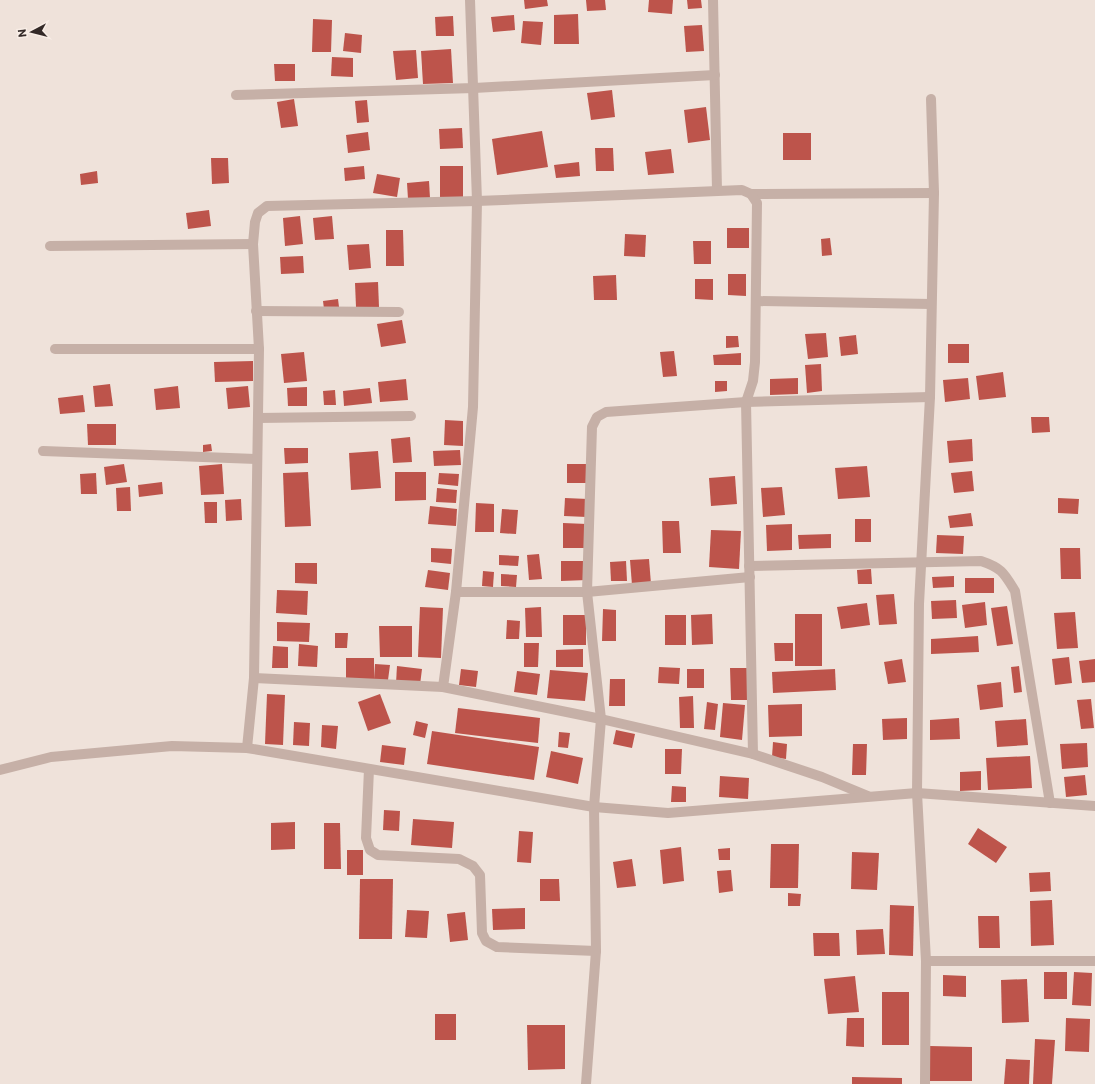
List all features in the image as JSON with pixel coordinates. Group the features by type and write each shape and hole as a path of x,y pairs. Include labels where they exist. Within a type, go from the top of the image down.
{"street":[{"path":"443,687 456,592 473,407 477,201 470,0"},
{"path":"713,0 717,190"},
{"path":"236,94 474,88 715,75"},
{"path":"925,1084 926,961 917,794 921,562 930,397 934,193 931,98"},
{"path":"247,748 254,678 259,349 252,244 255,222 258,213 267,206 477,201 717,190 742,190 751,194 934,193"},
{"path":"751,194 757,203 755,362 753,381 746,402 753,754"},
{"path":"50,246 252,244"},
{"path":"756,301 931,304"},
{"path":"256,311 399,312"},
{"path":"55,349 259,349"},
{"path":"586,1084 596,951 594,807 601,719 587,592 592,427 597,417 606,412 746,402 930,397"},
{"path":"258,418 411,416"},
{"path":"43,451 257,459"},
{"path":"749,566 981,561 997,566 1005,575 1015,591 1050,803"},
{"path":"456,592 587,592 750,577"},
{"path":"254,678 443,687 601,719 753,754 822,777 870,797"},
{"path":"0,770 50,757 172,746 247,748 594,807 668,813 917,794 1095,806"},
{"path":"369,769 366,838 370,850 378,855 459,859 473,866 480,875 482,933 486,942 497,947 596,951"},
{"path":"926,961 1095,961"}],"building":[{"path":"524,0 547,0 548,6 525,9"},
{"path":"586,0 605,0 606,10 587,11"},
{"path":"649,0 673,0 672,14 648,12"},
{"path":"687,0 701,0 702,8 688,9"},
{"path":"578,14 579,44 554,44 554,15"},
{"path":"514,15 515,30 493,32 491,17"},
{"path":"453,16 454,36 436,36 435,17"},
{"path":"313,19 332,20 331,52 312,52"},
{"path":"523,21 543,22 541,45 521,43"},
{"path":"702,25 704,51 686,52 684,26"},
{"path":"345,33 362,35 361,53 343,51"},
{"path":"451,49 453,83 423,84 421,51"},
{"path":"416,50 418,78 396,80 393,51"},
{"path":"332,57 353,58 353,77 331,76"},
{"path":"274,64 295,64 295,81 275,81"},
{"path":"612,90 615,117 591,120 587,93"},
{"path":"294,99 298,126 281,128 277,102"},
{"path":"367,100 369,122 357,123 355,101"},
{"path":"706,107 710,140 688,143 684,110"},
{"path":"462,128 463,148 440,149 439,129"},
{"path":"542,131 548,167 497,175 492,139"},
{"path":"368,132 370,150 348,153 346,135"},
{"path":"783,133 811,133 811,160 783,160"},
{"path":"595,148 613,148 614,171 596,171"},
{"path":"671,149 674,173 648,175 645,152"},
{"path":"211,158 228,158 229,183 212,184"},
{"path":"579,162 580,176 556,178 554,165"},
{"path":"364,166 365,179 345,181 344,168"},
{"path":"440,166 463,166 463,198 440,198"},
{"path":"97,171 98,183 81,185 80,174"},
{"path":"377,174 400,178 397,197 373,193"},
{"path":"429,181 430,198 408,199 407,183"},
{"path":"209,210 211,226 188,229 186,213"},
{"path":"300,216 303,244 285,246 283,218"},
{"path":"332,216 334,239 315,240 313,218"},
{"path":"727,228 749,228 749,248 727,248"},
{"path":"386,230 403,230 404,266 386,266"},
{"path":"625,234 646,235 645,257 624,256"},
{"path":"830,238 832,255 822,256 821,239"},
{"path":"693,241 711,241 711,264 694,264"},
{"path":"369,244 371,268 349,270 347,245"},
{"path":"303,256 304,273 281,274 280,257"},
{"path":"728,274 746,274 746,296 728,295"},
{"path":"616,275 617,300 594,300 593,276"},
{"path":"695,279 713,279 713,300 695,299"},
{"path":"378,282 379,307 356,307 355,283"},
{"path":"338,299 339,307 324,309 323,301"},
{"path":"402,320 406,343 381,347 377,324"},
{"path":"826,333 828,357 808,359 805,334"},
{"path":"856,335 858,354 841,356 839,337"},
{"path":"726,336 738,336 739,347 726,348"},
{"path":"948,344 969,344 969,363 948,363"},
{"path":"674,351 677,376 663,377 660,352"},
{"path":"304,352 307,381 284,383 281,354"},
{"path":"741,353 741,365 714,365 713,355"},
{"path":"253,361 253,381 215,382 214,362"},
{"path":"821,364 822,391 807,393 805,365"},
{"path":"1003,372 1006,397 979,400 976,376"},
{"path":"798,378 798,394 770,395 770,379"},
{"path":"968,378 970,399 945,402 943,380"},
{"path":"406,379 408,400 380,402 378,382"},
{"path":"715,381 727,381 727,391 715,392"},
{"path":"110,384 113,406 95,407 93,386"},
{"path":"178,386 180,408 156,410 154,389"},
{"path":"248,386 250,407 228,409 226,388"},
{"path":"307,387 307,406 288,406 287,388"},
{"path":"370,388 372,403 344,406 343,391"},
{"path":"335,390 336,405 324,405 323,391"},
{"path":"83,395 85,412 60,414 58,398"},
{"path":"1031,417 1049,417 1050,432 1032,433"},
{"path":"445,420 463,421 463,446 444,445"},
{"path":"87,424 116,424 116,445 88,445"},
{"path":"410,437 412,462 393,463 391,439"},
{"path":"972,439 973,461 949,463 947,441"},
{"path":"211,444 212,451 203,452 203,445"},
{"path":"284,448 308,448 308,463 285,464"},
{"path":"460,450 461,465 434,466 433,451"},
{"path":"378,451 381,488 351,490 349,453"},
{"path":"124,464 127,482 106,485 104,467"},
{"path":"222,464 224,494 201,495 199,466"},
{"path":"567,464 589,464 589,483 567,483"},
{"path":"867,466 870,497 838,499 835,468"},
{"path":"972,471 974,491 954,493 951,473"},
{"path":"308,472 311,526 285,527 283,473"},
{"path":"395,472 426,472 426,500 395,501"},
{"path":"96,473 97,494 81,494 80,474"},
{"path":"439,473 459,474 458,486 438,484"},
{"path":"735,476 737,504 711,506 709,478"},
{"path":"162,482 163,494 139,497 138,485"},
{"path":"130,487 131,511 117,511 116,488"},
{"path":"782,487 785,515 763,517 761,488"},
{"path":"437,488 457,490 456,503 436,502"},
{"path":"565,498 588,499 587,517 564,516"},
{"path":"1058,498 1079,499 1078,514 1058,513"},
{"path":"241,499 242,520 226,521 225,500"},
{"path":"204,502 217,502 217,523 205,523"},
{"path":"476,503 494,504 494,532 475,532"},
{"path":"430,506 457,509 456,526 428,524"},
{"path":"502,509 518,510 516,534 500,533"},
{"path":"971,513 973,526 950,528 948,516"},
{"path":"855,519 871,519 871,542 855,542"},
{"path":"662,521 679,521 681,553 663,553"},
{"path":"563,523 587,524 587,548 563,548"},
{"path":"792,524 792,550 767,551 766,525"},
{"path":"711,530 741,531 739,569 709,567"},
{"path":"831,534 831,548 799,549 798,535"},
{"path":"937,535 964,536 963,554 936,553"},
{"path":"431,548 452,549 451,564 431,562"},
{"path":"1060,548 1080,548 1081,579 1061,579"},
{"path":"539,554 542,579 529,580 527,555"},
{"path":"499,555 519,556 518,566 499,565"},
{"path":"649,559 651,584 632,585 630,560"},
{"path":"561,561 586,561 587,580 561,581"},
{"path":"626,561 627,581 611,581 610,562"},
{"path":"295,563 317,563 317,584 295,583"},
{"path":"871,569 872,584 858,584 857,570"},
{"path":"428,570 450,573 448,590 425,587"},
{"path":"483,571 494,572 493,587 482,586"},
{"path":"501,574 517,575 516,587 501,586"},
{"path":"954,576 954,587 933,588 932,577"},
{"path":"965,578 994,578 994,593 965,593"},
{"path":"277,590 308,591 307,615 276,613"},
{"path":"894,594 897,624 879,625 876,595"},
{"path":"956,600 957,618 932,619 931,601"},
{"path":"985,602 987,625 965,628 962,605"},
{"path":"867,603 870,625 841,629 837,607"},
{"path":"1007,606 1013,644 997,646 991,608"},
{"path":"420,607 443,608 441,658 418,657"},
{"path":"541,607 542,637 526,637 525,608"},
{"path":"603,609 616,610 616,641 602,641"},
{"path":"1075,612 1078,648 1057,649 1054,613"},
{"path":"712,614 713,644 692,645 691,615"},
{"path":"795,614 822,614 822,666 795,666"},
{"path":"563,615 586,615 586,645 563,645"},
{"path":"665,615 686,615 686,645 665,645"},
{"path":"507,620 520,621 519,639 506,639"},
{"path":"277,622 310,623 309,642 277,641"},
{"path":"379,626 412,626 412,657 380,657"},
{"path":"335,633 348,633 347,648 335,648"},
{"path":"978,636 979,652 931,654 931,639"},
{"path":"524,643 539,643 538,667 524,667"},
{"path":"774,643 793,643 793,661 775,661"},
{"path":"299,644 318,646 317,667 298,666"},
{"path":"273,646 288,647 288,668 272,668"},
{"path":"583,649 583,667 556,667 556,650"},
{"path":"1069,657 1072,683 1055,685 1052,659"},
{"path":"346,658 374,658 374,679 375,664 390,665 388,680 346,679"},
{"path":"902,659 906,682 888,684 884,662"},
{"path":"1095,659 1095,682 1082,683 1079,661"},
{"path":"397,666 422,669 420,685 396,683"},
{"path":"1019,666 1022,692 1014,693 1011,667"},
{"path":"659,667 680,668 679,684 658,683"},
{"path":"730,668 750,668 750,700 731,700"},
{"path":"461,669 478,671 476,687 459,685"},
{"path":"687,669 704,669 704,688 687,688"},
{"path":"835,669 836,690 773,693 772,672"},
{"path":"550,670 588,673 585,701 547,698"},
{"path":"517,671 540,674 537,695 514,692"},
{"path":"610,679 625,679 625,706 609,706"},
{"path":"1001,682 1003,707 980,710 977,685"},
{"path":"267,694 285,695 283,745 265,744"},
{"path":"380,694 391,723 368,731 358,702"},
{"path":"693,696 694,728 680,728 679,697"},
{"path":"1091,699 1094,728 1081,729 1077,700"},
{"path":"707,702 718,704 715,730 704,729"},
{"path":"723,703 745,705 742,740 720,737"},
{"path":"802,704 802,736 769,737 768,705"},
{"path":"458,708 540,718 538,743 455,733"},
{"path":"907,718 907,739 883,740 882,719"},
{"path":"959,718 960,739 930,740 930,720"},
{"path":"1026,719 1028,745 997,747 995,721"},
{"path":"416,721 428,724 425,738 413,735"},
{"path":"294,722 310,723 309,746 293,745"},
{"path":"322,725 338,726 336,749 321,747"},
{"path":"616,730 635,734 632,748 613,744"},
{"path":"432,731 539,747 534,780 427,764"},
{"path":"559,732 570,733 568,748 558,747"},
{"path":"773,742 787,744 786,759 772,757"},
{"path":"1087,743 1088,767 1062,769 1060,744"},
{"path":"853,744 867,744 866,775 852,775"},
{"path":"382,745 406,748 404,765 380,762"},
{"path":"665,749 682,749 681,774 665,774"},
{"path":"551,751 583,758 578,784 546,777"},
{"path":"1030,756 1032,788 988,790 986,758"},
{"path":"981,771 981,790 960,791 960,772"},
{"path":"1085,775 1087,795 1066,797 1064,777"},
{"path":"720,776 749,778 748,799 719,797"},
{"path":"672,786 686,787 686,802 671,802"},
{"path":"384,810 400,811 399,831 383,830"},
{"path":"413,819 454,822 452,848 411,845"},
{"path":"295,822 295,849 271,850 271,823"},
{"path":"324,823 340,823 341,869 324,869"},
{"path":"978,828 1007,847 996,863 968,844"},
{"path":"519,831 533,832 531,863 517,862"},
{"path":"771,844 799,844 798,888 770,888"},
{"path":"681,847 684,881 663,884 660,850"},
{"path":"730,848 730,860 719,860 718,849"},
{"path":"347,850 363,850 363,875 347,875"},
{"path":"852,852 879,853 877,890 851,889"},
{"path":"632,859 636,886 617,888 613,862"},
{"path":"731,870 733,891 719,893 717,871"},
{"path":"1050,872 1051,891 1030,892 1029,873"},
{"path":"360,879 393,879 392,939 359,939"},
{"path":"540,879 559,879 560,901 540,901"},
{"path":"788,893 801,894 800,906 788,906"},
{"path":"1052,900 1054,945 1031,946 1030,901"},
{"path":"890,905 914,906 913,956 889,955"},
{"path":"525,908 525,929 493,930 492,909"},
{"path":"407,910 429,911 427,938 405,937"},
{"path":"465,912 468,940 450,942 447,914"},
{"path":"978,916 999,916 1000,948 979,948"},
{"path":"883,929 885,954 857,955 856,930"},
{"path":"813,933 839,933 840,956 814,956"},
{"path":"1044,972 1067,972 1067,999 1044,999"},
{"path":"1074,972 1092,973 1091,1006 1072,1005"},
{"path":"943,975 966,976 966,997 943,996"},
{"path":"855,976 859,1012 828,1014 824,979"},
{"path":"1027,979 1029,1022 1002,1023 1001,980"},
{"path":"882,992 909,992 909,1045 882,1045"},
{"path":"435,1014 456,1014 456,1040 435,1040"},
{"path":"847,1018 864,1018 864,1047 846,1046"},
{"path":"1066,1018 1090,1019 1089,1052 1065,1051"},
{"path":"527,1025 565,1025 565,1069 528,1070"},
{"path":"1035,1039 1055,1040 1052,1084 1033,1084"},
{"path":"930,1046 972,1047 972,1081 930,1081"},
{"path":"1006,1059 1030,1060 1029,1084 1004,1084"},
{"path":"852,1077 902,1078 902,1084 852,1084"}]}
